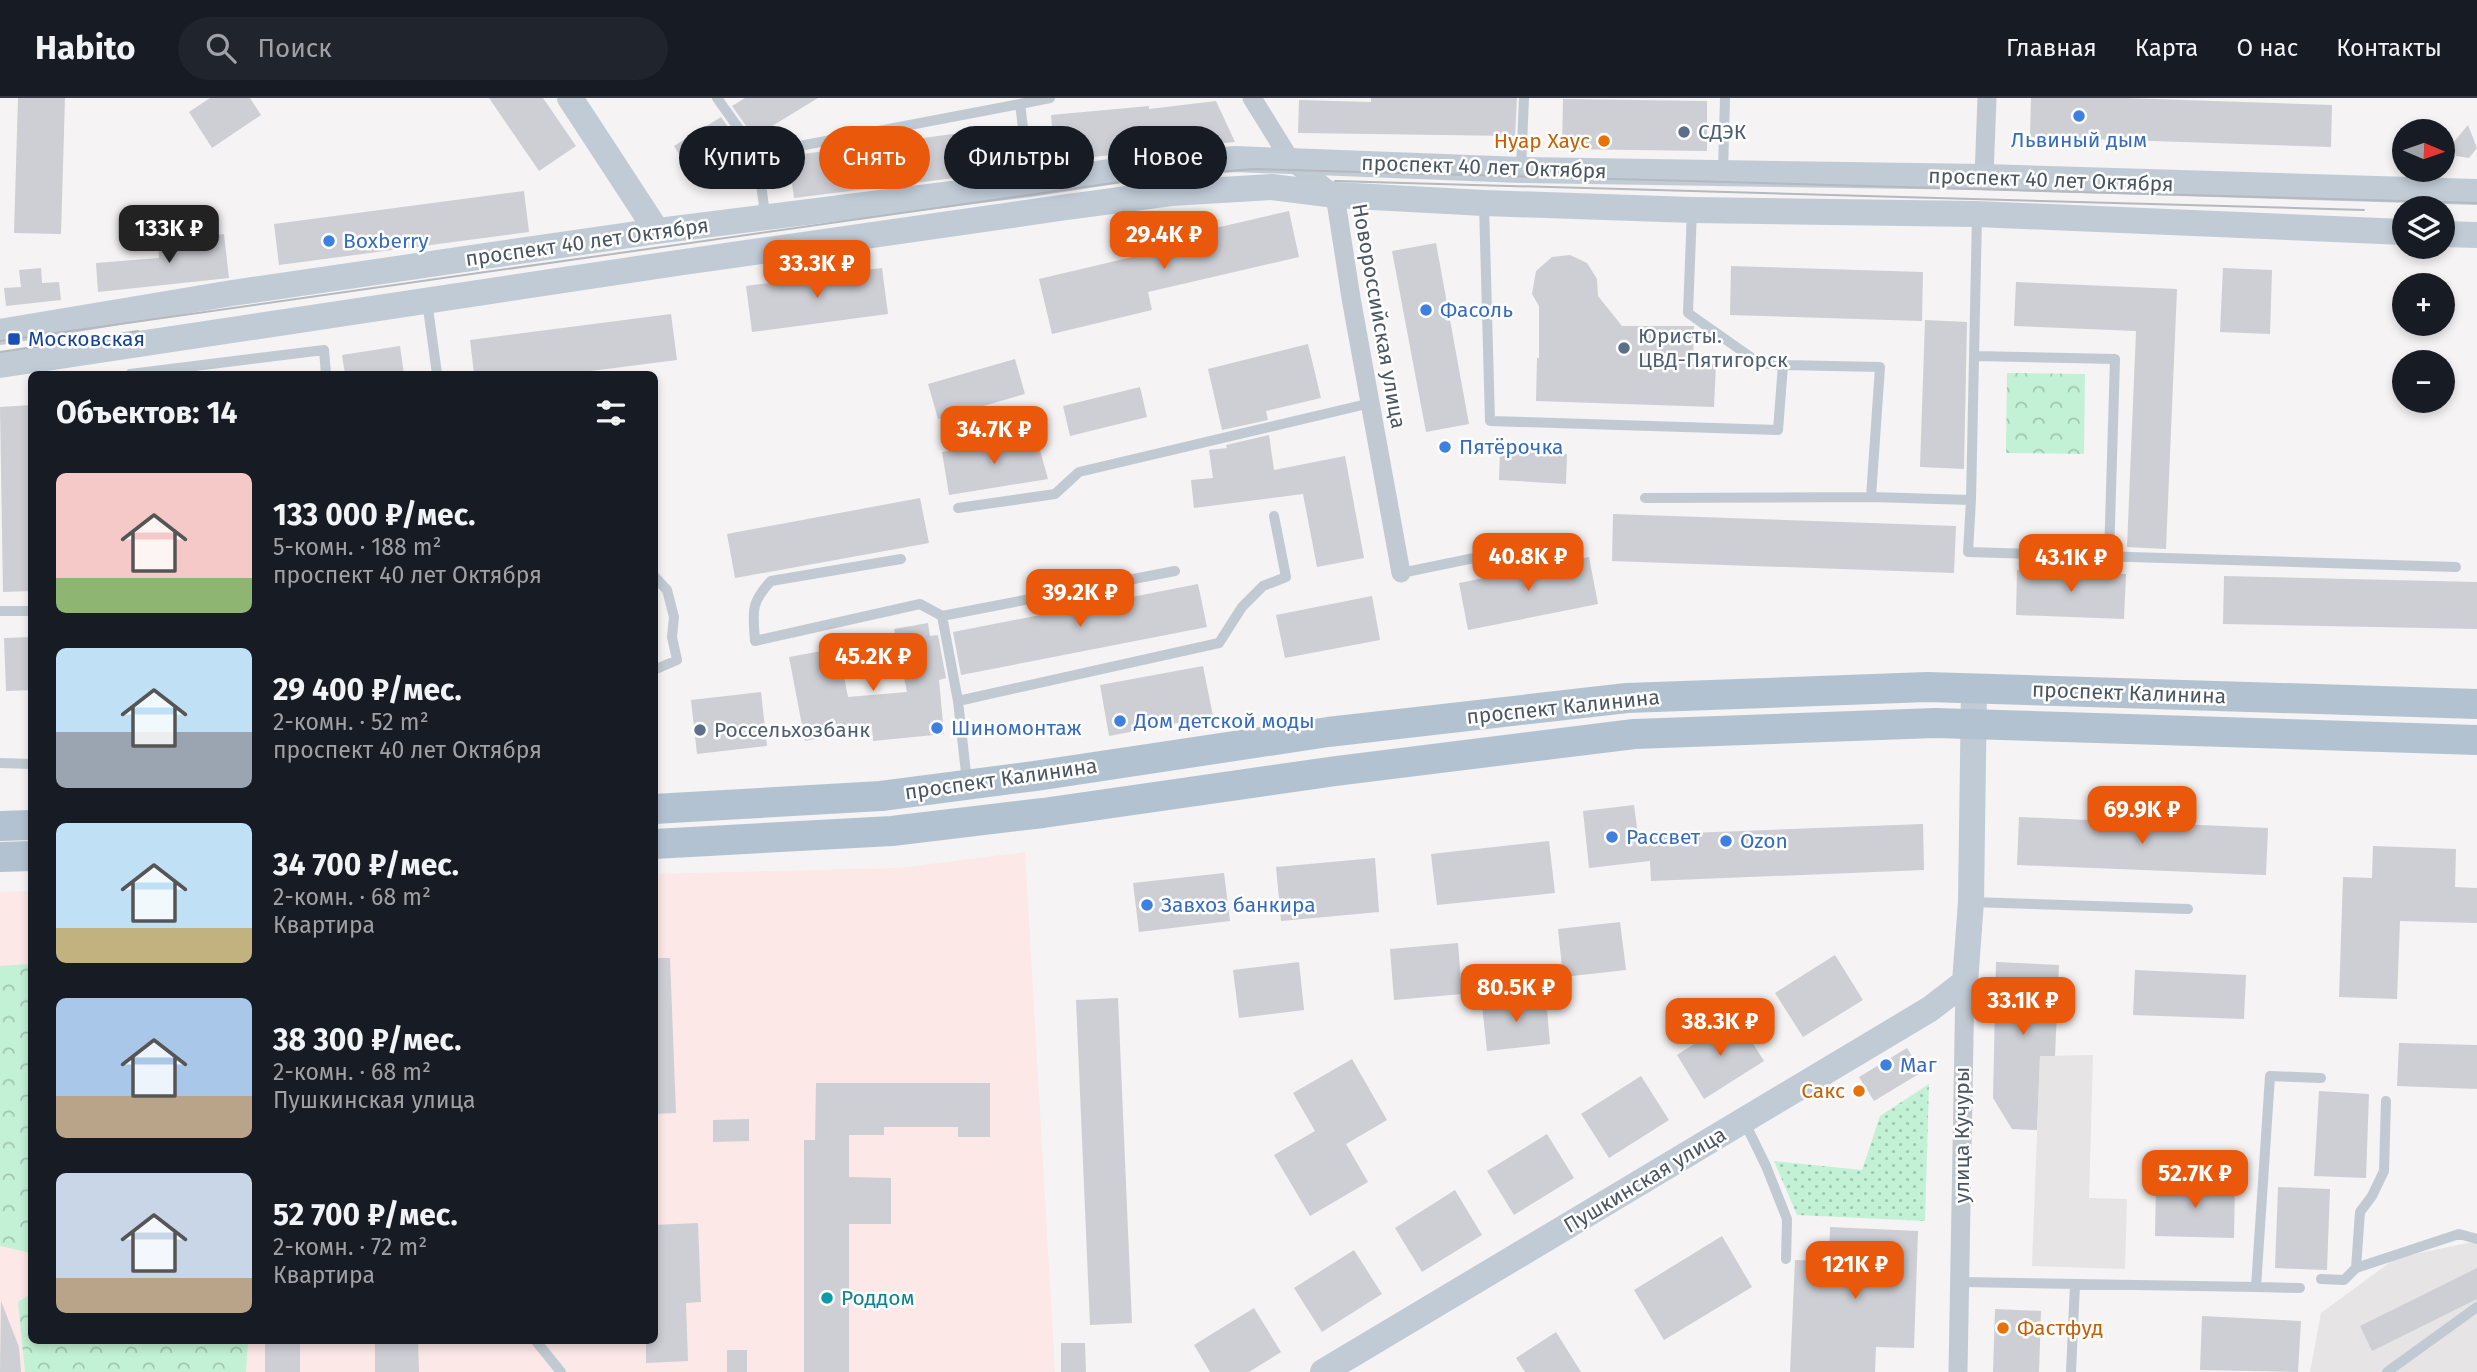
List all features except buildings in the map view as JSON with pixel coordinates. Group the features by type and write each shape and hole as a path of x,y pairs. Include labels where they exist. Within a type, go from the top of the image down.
{"main road":[{"name":"проспект Калинина","path":"658,809 881,796 1328,732 1627,698 1974,688 2477,704"},
{"name":"проспект Калинина","path":"658,844 892,831 1634,734 1930,723 2477,740"},
{"path":"0,826 28,825"},
{"path":"0,857 28,856"}],"street":[{"path":"570,98 657,231"},
{"name":"Новороссийская улица","path":"1252,98 1291,161 1335,195 1401,573"},
{"path":"1984,177 1987,98"},
{"name":"проспект 40 лет Октября","path":"1094,174 1155,165 1235,159 1521,170 1984,177 2477,192"},
{"name":"проспект 40 лет Октября","path":"0,365 38,364 704,259 1171,193 1272,187 1335,195 1484,203 1692,210 1977,214 2392,231"},
{"name":"проспект 40 лет Октября","path":"0,332 232,293 657,231 992,189"},
{"path":"2455,234 2477,235"},
{"name":"улица Кучуры","path":"1958,1372 1965,982 1970,902 1974,688"},
{"name":"Пушкинская улица","path":"1323,1372 1930,1009 1965,982"}],"lane":[{"path":"717,98 737,126"},
{"path":"805,145 1050,98"},
{"path":"1521,170 1524,98"},
{"path":"1723,173 1725,98"},
{"path":"1020,104 1023,126"},
{"path":"761,189 765,218"},
{"path":"1484,203 1490,421 1778,430 1783,365"},
{"path":"1692,210 1688,313 1759,363 1881,367 1871,497"},
{"path":"1977,214 1968,552 2456,566"},
{"path":"427,301 437,371"},
{"path":"153,371 324,349 326,371"},
{"path":"1975,356 2115,359 2109,556"},
{"path":"958,509 1055,494 1079,472 1371,402"},
{"path":"1645,498 1871,497 1971,500"},
{"path":"958,701 1219,643 1242,607 1263,586 1286,577 1274,516"},
{"path":"1401,573 1528,547"},
{"path":"901,559 771,581 757,596 753,616 755,641 920,604 942,616 1175,571"},
{"path":"658,580 667,590 674,617 672,637 677,660 658,668"},
{"path":"0,611 28,611"},
{"path":"942,616 958,701 967,784"},
{"path":"0,763 28,764"},
{"path":"1970,902 2188,909"},
{"path":"2256,1287 2270,1076 2321,1078"},
{"path":"2357,1268 2360,1212 2372,1196 2384,1171 2386,1101"},
{"path":"1744,1121 1787,1219 1786,1259"},
{"path":"2321,1279 2344,1280 2357,1268 2459,1234 2477,1238"},
{"path":"1961,1282 2300,1288"},
{"path":"2071,1372 2075,1284"},
{"path":"2387,1372 2477,1307"},
{"path":"538,1344 561,1372"}],"shaded area":[{"path":"1025,852 1055,1372 0,1372 0,892 28,891 28,1344 658,1344 658,874 899,868"},
{"path":"2093,1055 2089,1198 2127,1199 2125,1269 2032,1266 2040,1056"},
{"path":"2477,1241 2477,1372 2310,1372 2321,1313 2396,1258"}],"green space":[{"path":"2007,373 2085,374 2084,454 2006,453"},
{"path":"28,964 28,1252 0,1246 0,966"},
{"path":"1929,1084 1925,1221 1797,1215 1774,1161 1862,1170 1880,1116"},
{"path":"28,1296 28,1344 248,1344 246,1372 25,1372 18,1302"}],"tram line":[{"path":"0,341 1162,176 1254,169 2477,203"},
{"path":"1335,181 2364,210"},
{"path":"0,352 138,331"}],"place":[{"name":"Львиный дым","path":"2079,116"},
{"name":"СДЭК","path":"1684,132"},
{"name":"Нуар Хаус","path":"1604,141"},
{"name":"Boxberry","path":"329,241"},
{"name":"Фасоль","path":"1426,310"},
{"name":"Московская","path":"14,339"},
{"name":"Юристы. ЦВД-Пятигорск","path":"1624,348"},
{"name":"Пятёрочка","path":"1445,447"},
{"name":"Дом детской моды","path":"1120,721"},
{"name":"Шиномонтаж","path":"937,728"},
{"name":"Россельхозбанк","path":"700,730"},
{"name":"Рассвет","path":"1612,837"},
{"name":"Ozon","path":"1726,841"},
{"name":"Завхоз банкира","path":"1147,905"},
{"name":"Маг","path":"1886,1065"},
{"name":"Сакс","path":"1859,1091"},
{"name":"Роддом","path":"827,1298"},
{"name":"Фастфуд","path":"2003,1328"}]}
